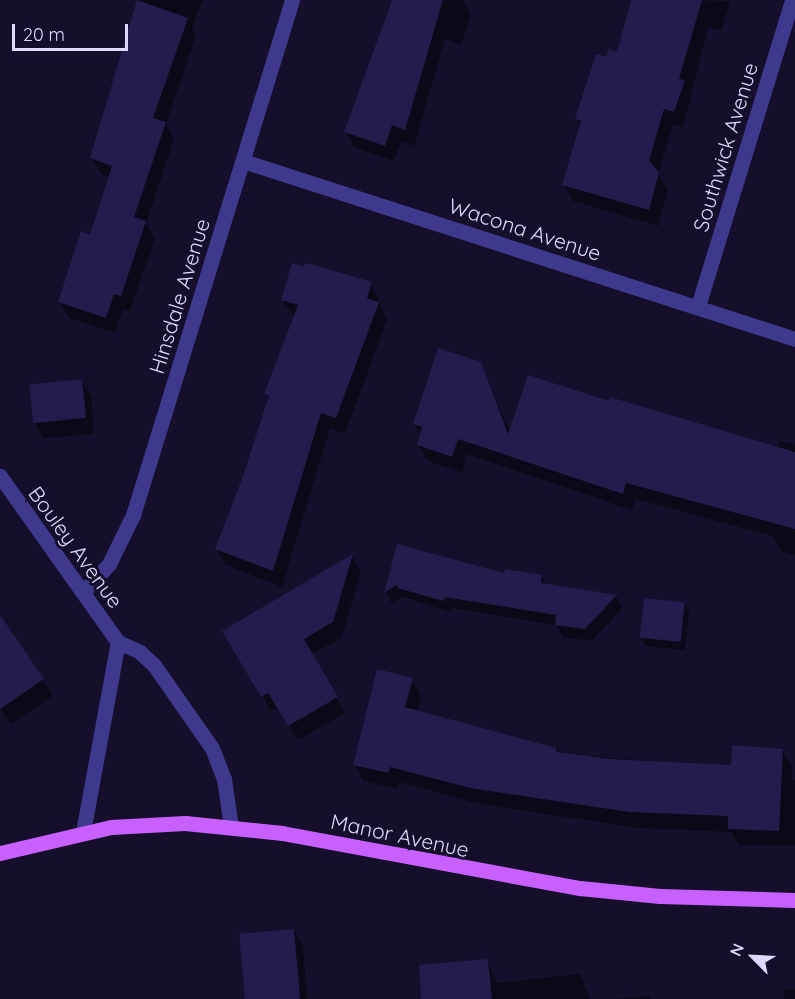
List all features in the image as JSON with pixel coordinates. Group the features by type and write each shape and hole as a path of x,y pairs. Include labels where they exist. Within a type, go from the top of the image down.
{"main road":[{"name":"Manor Avenue","path":"0,853 83,832 152,823 231,826 580,888 660,896 795,900"}],"street":[{"name":"Hinsdale Avenue","path":"83,592 109,564 133,515 292,0"},
{"name":"Southwick Avenue","path":"699,306 792,0"},
{"name":"Wacona Avenue","path":"243,161 699,306 795,339"},
{"name":"Bouley Avenue","path":"0,476 118,642 140,652 154,665 212,748 224,779 231,826"},
{"name":"Bouley Avenue","path":"83,832 118,642"}],"building":[{"path":"137,0 188,18 153,118 166,122 134,217 146,221 121,296 114,294 106,318 58,302 81,231 90,235 112,166 90,158"},
{"path":"392,0 443,0 405,130 392,125 385,146 344,132"},
{"path":"631,0 702,0 679,79 685,80 674,112 664,109 649,161 659,172 649,210 562,185 581,121 575,119 596,54 606,57 609,49 617,52"},
{"path":"292,263 303,266 307,263 372,282 367,298 379,302 336,418 321,413 273,571 215,549 242,479 269,396 264,394 298,305 281,300"},
{"path":"438,348 481,362 508,434 528,375 609,401 610,397 795,452 795,529 626,483 623,494 458,439 452,457 417,445 422,427 413,424"},
{"path":"82,379 86,418 33,423 29,385"},
{"path":"397,544 504,573 505,569 542,575 541,583 617,595 585,629 555,625 556,615 445,597 444,601 397,588 398,584 384,593"},
{"path":"353,554 333,622 304,639 338,697 288,726 268,693 261,697 222,631"},
{"path":"644,598 685,602 681,642 640,638"},
{"path":"0,615 44,679 0,709"},
{"path":"377,669 413,678 405,707 556,748 556,752 610,759 731,765 732,745 783,749 779,831 728,829 728,816 629,812 470,788 390,767 388,773 353,765"},
{"path":"294,929 300,999 245,999 239,934"},
{"path":"488,959 492,999 421,999 419,965"}]}
